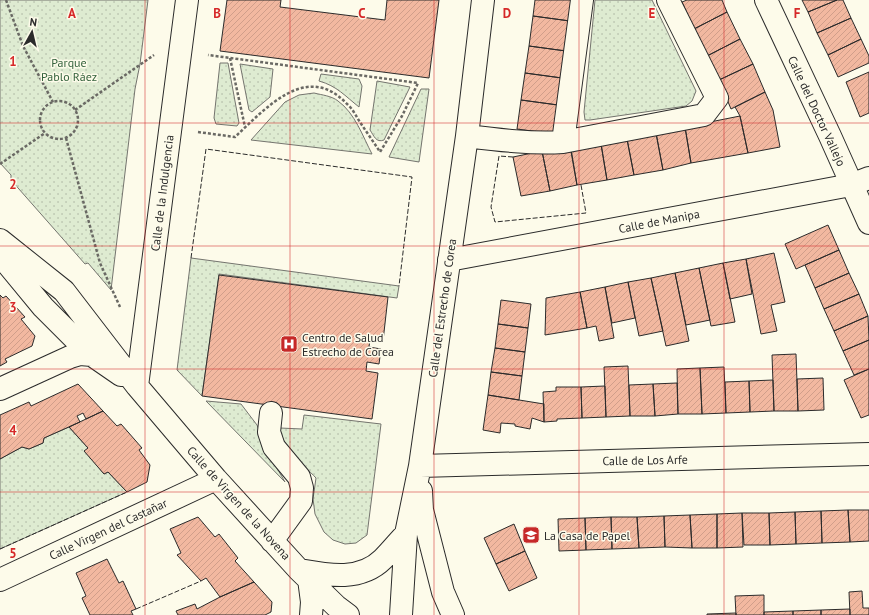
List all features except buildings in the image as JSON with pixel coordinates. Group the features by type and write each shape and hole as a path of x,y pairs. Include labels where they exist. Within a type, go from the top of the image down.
{"street":[{"name":"Calle de la Indulgencia","path":"137,386 187,0"},
{"name":"Calle del Estrecho de Corea","path":"401,615 406,534 420,466 467,136 483,0"},
{"path":"563,142 582,0"},
{"path":"467,136 515,142 563,142 704,115 716,98 668,0"},
{"name":"Calle del Doctor Vallejo","path":"766,0 830,136 860,182 869,223"},
{"name":"Calle de Manipa","path":"449,260 860,182"},
{"name":"Calle de Virgen de la Novena","path":"0,253 12,258 31,270 45,275 64,291 137,386 216,479 304,574 336,612"},
{"name":"Calle de Virgen de la Novena","path":"0,253 43,307 92,355 137,386"},
{"path":"0,389 70,357 80,354 92,355"},
{"path":"271,413 269,432 274,446 299,476 302,488 301,501 272,540"},
{"name":"Calle de Los Arfe","path":"420,466 869,454"},
{"path":"420,466 422,510 443,592 453,615"},
{"name":"Calle Virgen del Castañar","path":"0,580 216,479"},
{"path":"312,615 312,602 304,574 345,576 368,570 382,560 406,534"}],"path":[{"path":"6,0 23,46 53,102"},
{"path":"75,110 156,53 180,57"},
{"path":"198,132 235,137 284,94 298,88 313,85 328,89 348,104 380,152 402,116 418,83 208,55"},
{"path":"230,58 245,127"},
{"path":"61,101 68,103 75,110 78,116 78,124 72,135 66,138 56,139 45,132 41,125 40,118 47,105 53,102 61,101"},
{"path":"0,164 45,132"},
{"path":"66,138 100,262 120,307 145,325"}],"green space":[{"name":"Parque Pablo Ráez","path":"0,0 148,0 140,64 135,89 111,290 88,263 85,264 11,180 11,175 0,163"},
{"path":"595,0 652,0 696,91 692,101 686,106 585,120 584,112"},
{"path":"220,63 228,63 239,123 237,126 216,124 214,118"},
{"path":"240,64 273,69 270,97 252,112 249,110"},
{"path":"321,74 359,79 362,86 359,107 336,89 319,81"},
{"path":"377,81 410,87 384,140 381,141 377,140 370,130"},
{"path":"421,89 429,89 419,162 389,157"},
{"path":"314,93 333,98 344,106 354,119 372,154 251,140 285,102 299,95"},
{"path":"191,258 399,286 397,298 219,274 202,396 177,370"},
{"path":"206,401 241,404 257,425 267,451 285,482"},
{"path":"304,415 381,424 367,535 356,543 345,544 333,540 324,532 315,514 313,499 316,478 289,449 282,435 280,428 302,429"},
{"path":"69,427 88,448 85,451 104,474 108,472 127,492 0,549 0,459 22,447 29,449 43,443 44,438"}],"fence":[{"path":"191,258 206,149 412,177 399,286"},
{"path":"513,157 499,156 491,207 495,222 586,213 581,185"},
{"path":"0,549 127,492"},
{"path":"136,609 201,581"}],"place":[{"name":"Centro de Salud Estrecho de Corea","path":"289,344"},
{"name":"La Casa de Papel","path":"531,535"}]}
